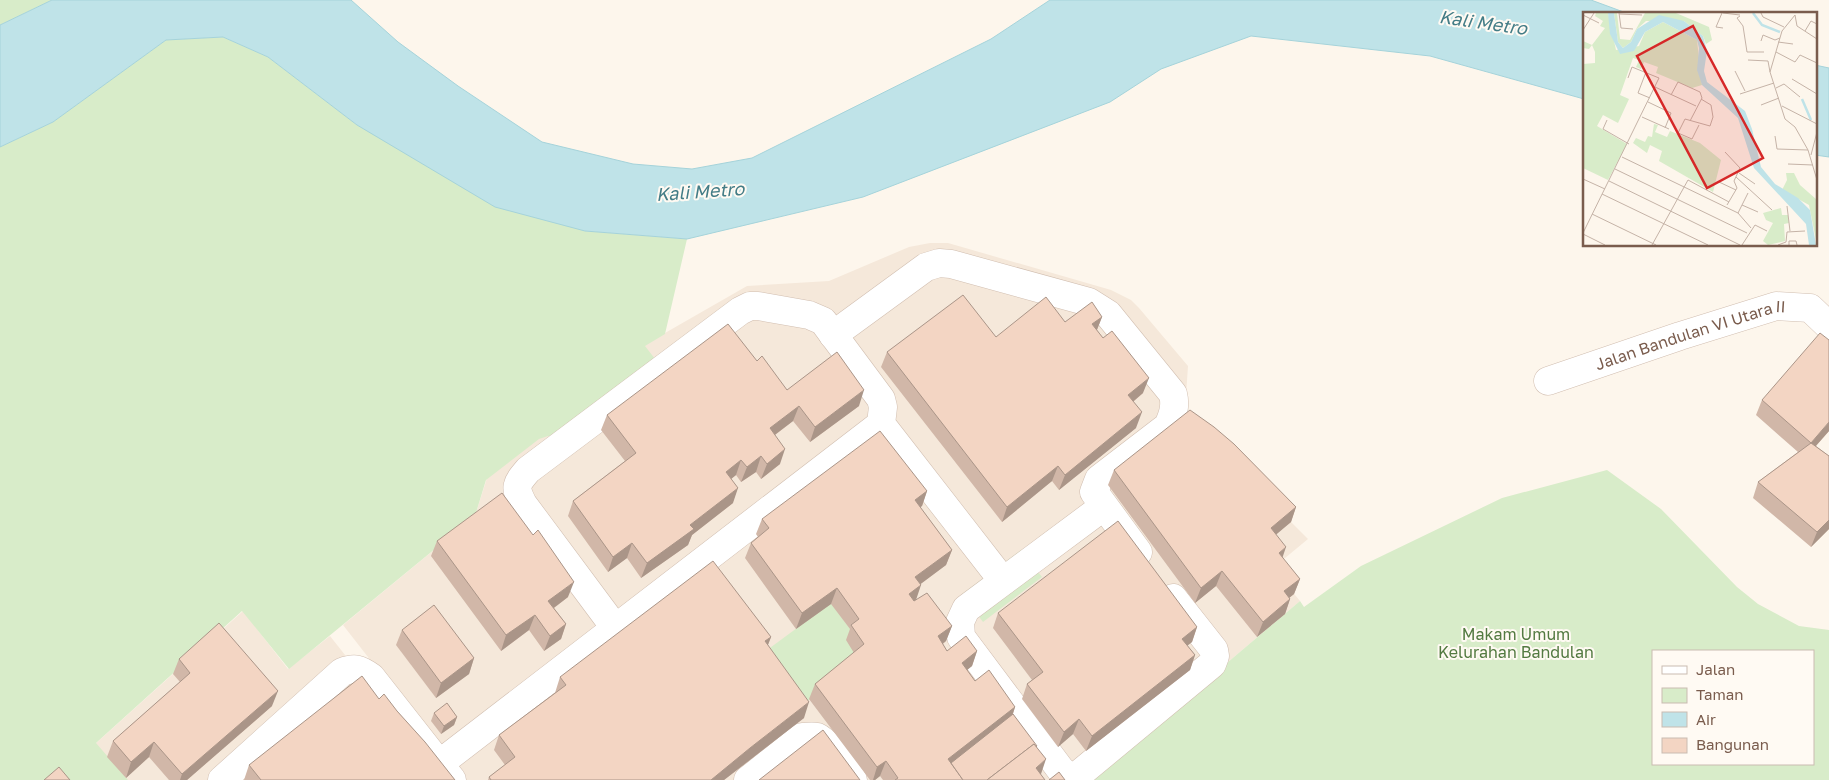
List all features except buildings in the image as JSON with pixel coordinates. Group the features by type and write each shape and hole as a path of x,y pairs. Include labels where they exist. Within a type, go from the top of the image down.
{"street":[{"path":"833,335 926,267 939,263 951,264 1098,306 1108,314 1173,394 1176,402 1168,426 1099,480 1094,492 1103,507 1214,650 1215,656 1212,664 1078,775 1068,777 1060,770 962,637 959,628 962,615 966,609 1103,507"},
{"path":"616,629 523,504 517,492 518,482 528,470 740,311 750,306 817,317 823,321 881,399 883,407 881,424 1003,581"},
{"name":"Jalan Bandulan VI Utara II","path":"1548,381 1776,306 1810,308 1829,326"},
{"path":"223,780 342,672 352,668 361,669 371,677 445,772 616,629 881,424"},
{"path":"748,780 802,738 810,736 818,738 825,743 853,780"}],"shaded area":[{"path":"930,243 948,243 1111,290 1131,300 1188,366 1184,425 1228,459 1308,539 1273,568 1300,601 1089,780 464,780 343,625 475,516 493,459 522,415 747,286 829,281 909,247"},
{"path":"243,611 288,669 330,636 444,780 55,780"}],"green space":[{"path":"0,0 52,0 0,25"},
{"path":"223,37 268,57 357,125 585,231 687,239 665,334 645,346 659,364 555,436 539,439 486,480 475,516 289,669 242,611 96,743 128,780 0,780 0,147 53,122 166,40"},
{"name":"Makam Umum Kelurahan Bandulan","path":"1607,470 1661,509 1737,587 1758,604 1799,626 1829,630 1829,780 1089,780 1300,601 1304,607 1361,566 1502,498"},
{"path":"1021,550 1042,577 983,622 962,594"},
{"path":"831,603 854,634 859,660 798,709 759,656"}],"water":[{"name":"Kali Metro","path":"52,0 351,0 398,42 458,86 542,142 633,164 692,169 752,158 991,39 1050,0 1591,0 1624,12 1583,12 1583,99 1430,56 1251,36 1161,69 1110,102 863,197 687,239 585,231 495,207 357,125 268,57 223,37 166,40 53,122 0,147 0,25"},
{"path":"1816,65 1829,68 1829,157 1816,155"}]}
